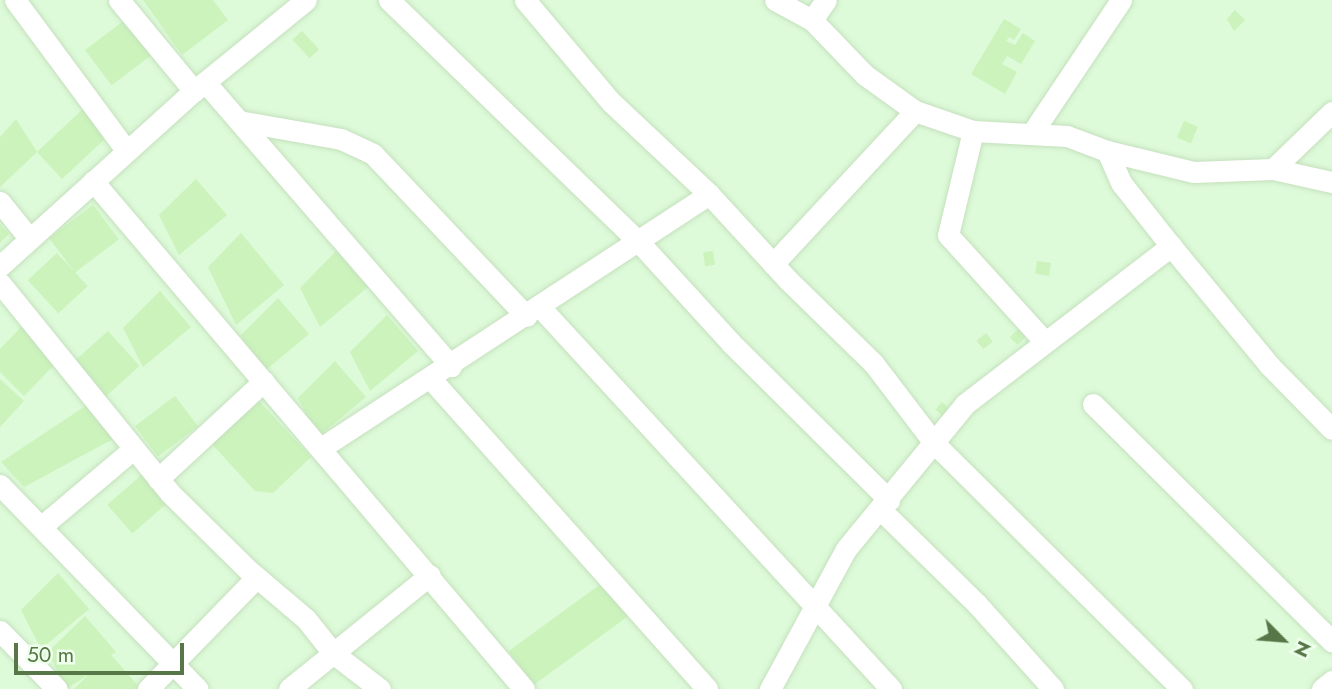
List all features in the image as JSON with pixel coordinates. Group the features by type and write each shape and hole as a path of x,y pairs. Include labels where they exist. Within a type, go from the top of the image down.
{"street":[{"path":"15,0 126,150"},
{"path":"119,0 199,87 239,121 451,366"},
{"path":"0,266 126,150 306,0"},
{"path":"389,0 638,241 1053,689"},
{"path":"525,0 611,102 709,194 773,264 874,364 935,444 1182,689"},
{"path":"775,0 812,20 865,75 915,111 973,131 1066,136 1107,151 1194,172 1273,169 1328,184"},
{"path":"812,20 825,0"},
{"path":"1032,133 1121,0"},
{"path":"773,264 915,111"},
{"path":"1273,169 1332,112"},
{"path":"239,121 341,139 373,154 533,311 891,689"},
{"path":"973,131 947,236 1045,342"},
{"path":"1107,151 1122,184 1171,246 1270,366 1332,429"},
{"path":"93,181 524,689"},
{"path":"321,448 451,366 709,194"},
{"path":"0,202 29,238"},
{"path":"770,689 816,610 822,587 840,558 965,404 1171,246"},
{"path":"0,283 158,479 257,577 306,619 333,653 380,689"},
{"path":"431,379 707,689"},
{"path":"158,479 264,381"},
{"path":"1093,404 1332,640"},
{"path":"42,526 133,449"},
{"path":"0,485 198,689"},
{"path":"289,689 430,575"},
{"path":"148,689 257,577"},
{"path":"0,631 57,689"},
{"path":"1322,689 1332,681"}],"shaded area":[{"path":"0,0 1332,0 1332,689 0,689"}],"building":[{"path":"143,0 213,0 228,20 182,55"},
{"path":"1235,10 1245,20 1234,31 1227,19"},
{"path":"1004,19 1021,29 1014,40 1009,37 1006,41 1015,45 1023,33 1035,41 1021,64 1007,56 1002,64 1017,72 1005,94 971,74"},
{"path":"125,20 151,55 112,85 85,50"},
{"path":"302,31 319,49 310,58 292,40"},
{"path":"84,108 109,135 62,179 37,152"},
{"path":"16,119 37,152 0,187 0,137"},
{"path":"1184,121 1198,127 1191,143 1177,138"},
{"path":"196,179 227,215 179,255 159,215"},
{"path":"93,205 119,239 75,272 49,238"},
{"path":"0,224 9,234 0,243"},
{"path":"241,233 284,285 236,325 208,267"},
{"path":"336,251 368,287 320,327 300,288"},
{"path":"713,251 715,265 705,266 703,252"},
{"path":"57,253 88,286 58,313 28,280"},
{"path":"1037,261 1051,263 1049,276 1035,274"},
{"path":"160,291 191,327 143,367 123,328"},
{"path":"278,298 309,334 261,374 241,335"},
{"path":"387,315 418,351 370,391 350,352"},
{"path":"22,326 58,361 24,396 0,372 0,349"},
{"path":"1019,328 1027,336 1018,345 1010,337"},
{"path":"108,331 139,366 101,401 69,366"},
{"path":"986,333 993,342 983,349 977,340"},
{"path":"335,361 366,397 318,437 298,398"},
{"path":"0,379 24,401 0,427"},
{"path":"175,396 198,426 158,456 135,426"},
{"path":"257,399 311,457 273,493 255,491 210,442"},
{"path":"942,402 949,408 942,415 935,410"},
{"path":"90,403 113,439 24,487 1,462"},
{"path":"145,472 170,501 132,533 107,505"},
{"path":"58,573 89,609 41,649 21,610"},
{"path":"605,581 630,615 533,685 509,651"},
{"path":"85,616 116,652 111,655 141,689 74,689 88,675 66,689 48,652"}]}
